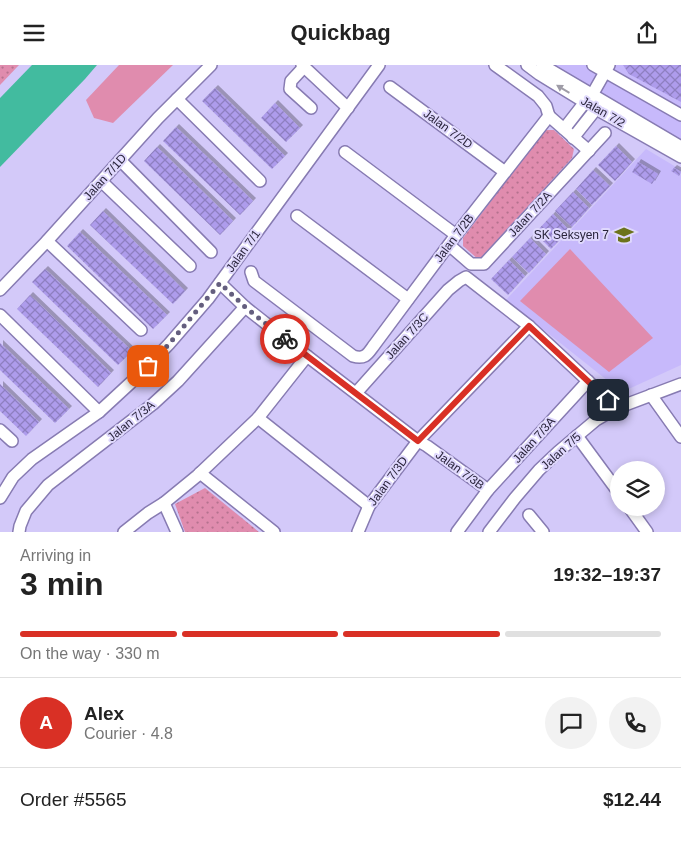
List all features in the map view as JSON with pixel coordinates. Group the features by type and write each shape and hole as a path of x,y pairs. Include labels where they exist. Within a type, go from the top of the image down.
{"street":[{"name":"Jalan 7/1D","path":"0,290 158,118 211,65"},
{"name":"Jalan 7/1","path":"0,498 14,477 32,459 99,412 169,344 220,283 379,65"},
{"path":"495,65 538,96 546,106 548,116 589,151"},
{"name":"Jalan 7/2","path":"527,65 539,74 681,147"},
{"name":"Jalan 7/2","path":"542,65 588,98 596,109 681,157"},
{"path":"593,65 607,69 681,115"},
{"path":"311,108 290,89 291,81 303,66 348,108"},
{"path":"564,129 607,69"},
{"name":"Jalan 7/2D","path":"390,87 505,172"},
{"path":"177,99 260,181"},
{"path":"574,138 596,109"},
{"name":"Jalan 7/2B","path":"251,273 254,281 353,356 364,357 548,116"},
{"name":"Jalan 7/2A","path":"345,152 453,240 472,264 484,264 605,133"},
{"path":"120,160 211,252"},
{"path":"101,181 190,265"},
{"path":"296,216 408,299"},
{"path":"47,241 141,330"},
{"name":"Jalan 7/3C","path":"356,393 448,290 466,277 529,326"},
{"name":"Jalan 7/3B","path":"220,283 245,307 307,356 418,441 488,491"},
{"name":"Jalan 7/3A","path":"19,532 26,511 48,485 153,404 178,381 245,307"},
{"path":"0,315 99,412"},
{"path":"529,326 617,408"},
{"name":"Jalan 7/3D","path":"358,532 369,506 418,441 529,326"},
{"path":"124,532 164,503 200,473 258,418 307,356"},
{"name":"Jalan 7/3A","path":"457,532 488,491 588,381"},
{"name":"Jalan 7/5","path":"490,532 515,498 540,470 596,420 617,408 681,384"},
{"path":"651,395 681,437"},
{"path":"258,418 369,506"},
{"path":"0,429 12,441"},
{"path":"577,436 610,481"},
{"path":"200,473 274,532"},
{"path":"164,503 177,532"},
{"path":"529,515 543,532"},
{"path":"635,516 647,532"}],"shaded area":[{"path":"0,65 19,65 0,85"},
{"path":"32,65 97,65 0,167 0,98"},
{"path":"119,65 173,65 113,123 94,118 86,100"},
{"path":"551,65 681,65 681,142"},
{"path":"545,130 554,130 574,149 572,158 479,260 463,246 463,238"},
{"name":"SK Seksyen 7","path":"646,149 681,170 681,365 622,392 506,300"},
{"path":"570,249 653,338 609,372 520,301"},
{"path":"205,488 259,532 185,532 175,504"}],"building":[{"path":"623,65 681,65 681,102 629,74"},
{"path":"215,88 285,156 272,169 202,101"},
{"path":"275,103 300,128 286,142 261,118"},
{"path":"176,127 253,201 240,215 163,141"},
{"path":"616,146 632,162 615,181 598,165"},
{"path":"157,147 233,221 220,235 144,161"},
{"path":"638,162 658,174 652,184 632,172"},
{"path":"674,168 681,172 679,176 671,171"},
{"path":"593,170 610,186 592,205 576,189"},
{"path":"573,192 589,208 572,227 555,211"},
{"path":"103,211 185,291 173,304 90,225"},
{"path":"553,214 569,230 551,249 535,233"},
{"path":"80,232 167,315 153,329 67,246"},
{"path":"530,238 546,254 529,273 512,257"},
{"path":"509,260 525,276 508,295 491,279"},
{"path":"45,269 132,351 118,365 32,282"},
{"path":"30,295 111,373 98,387 17,309"},
{"path":"0,343 69,409 55,423 0,370"},
{"path":"0,384 39,422 26,436 0,411"}],"way so far":[{"path":"148,366 220,283 245,307 285,339"}],"place":[{"name":"SK Seksyen 7","path":"624,235"}],"route":[{"path":"285,339 418,441 529,326 608,400"}]}
